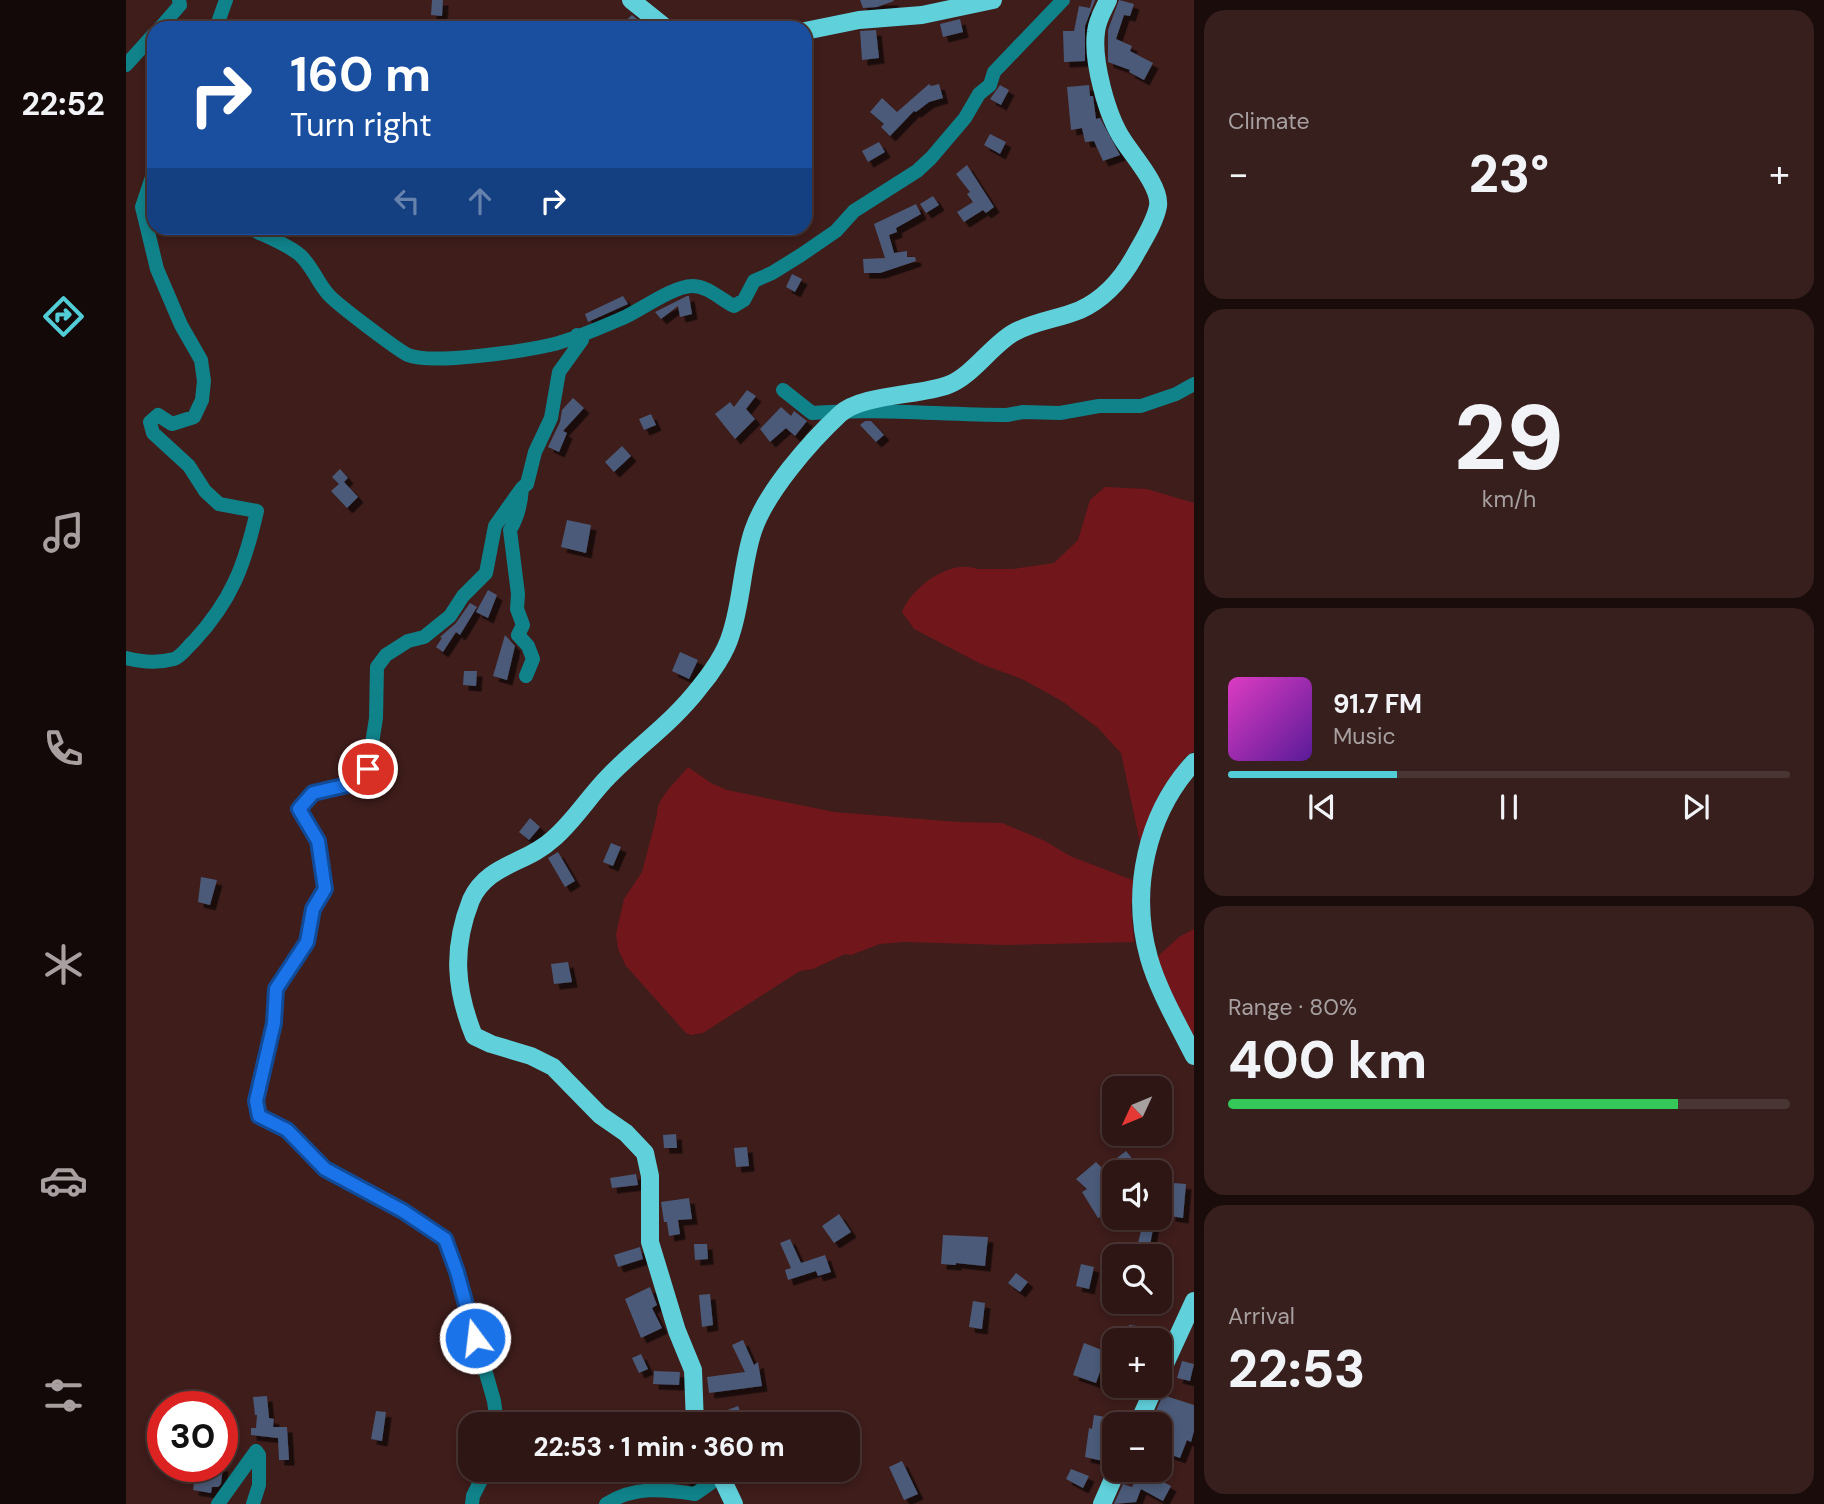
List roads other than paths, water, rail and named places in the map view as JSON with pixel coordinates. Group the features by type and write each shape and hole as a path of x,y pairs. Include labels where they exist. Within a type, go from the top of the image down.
{"main road":[{"path":"631,0 657,21"},
{"path":"812,30 859,20 922,15 993,0"},
{"path":"695,1412 693,1370 677,1331 650,1242 650,1176 645,1153 626,1133 600,1115 553,1067 531,1056 474,1036 464,1012 456,962 472,898 489,874 530,856 551,841 582,810 606,779 667,725 701,687 731,638 753,530 772,495 802,456 844,411 881,398 951,384 1013,333 1079,310 1102,297 1116,284 1133,260 1158,205 1156,189 1119,135 1105,95 1096,56 1095,35 1099,15 1108,0"},
{"path":"1194,762 1164,802 1150,840 1140,902 1149,961 1194,1056"},
{"path":"1172,1349 1194,1301"},
{"path":"724,1482 734,1504"},
{"path":"1102,1504 1112,1482"}],"street":[{"path":"166,21 180,5 179,0"},
{"path":"218,21 226,0"},
{"path":"262,235 299,254 314,270 328,295 408,355 428,359 500,353 550,345 626,316 683,287 693,286 712,291 717,298 734,306 744,300 754,281 772,273 836,231 854,211 917,171 931,158 965,118 979,94 990,85 994,72 1063,0"},
{"path":"126,65 147,42"},
{"path":"147,196 142,207 147,228"},
{"path":"126,658 155,662 177,658 205,628 232,590 248,548 257,510 219,503 205,491 189,466 153,433 150,422 158,415 172,424 194,417 202,400 204,382 201,360 181,325 157,269 149,235"},
{"path":"495,1412 457,1272 445,1239 403,1211 325,1169 287,1130 259,1116 256,1101 272,1033 276,989 307,942 313,909 325,889 318,841 299,809 313,793 356,783 368,769 376,718 377,667 386,655 408,641 424,637 450,616 463,596 486,573 495,526 527,484 535,452 551,418 559,372 582,341 577,335"},
{"path":"783,390 812,413 844,411 1007,415 1023,412 1060,414 1099,406 1141,406 1194,384"},
{"path":"522,488 519,512 510,530 518,594 517,609 523,625 518,635 528,646 533,660 526,676"},
{"path":"218,1504 256,1451 260,1455 259,1485 253,1504"},
{"path":"472,1504 479,1482"},
{"path":"606,1504 632,1492 657,1489 695,1494 709,1482"}]}
